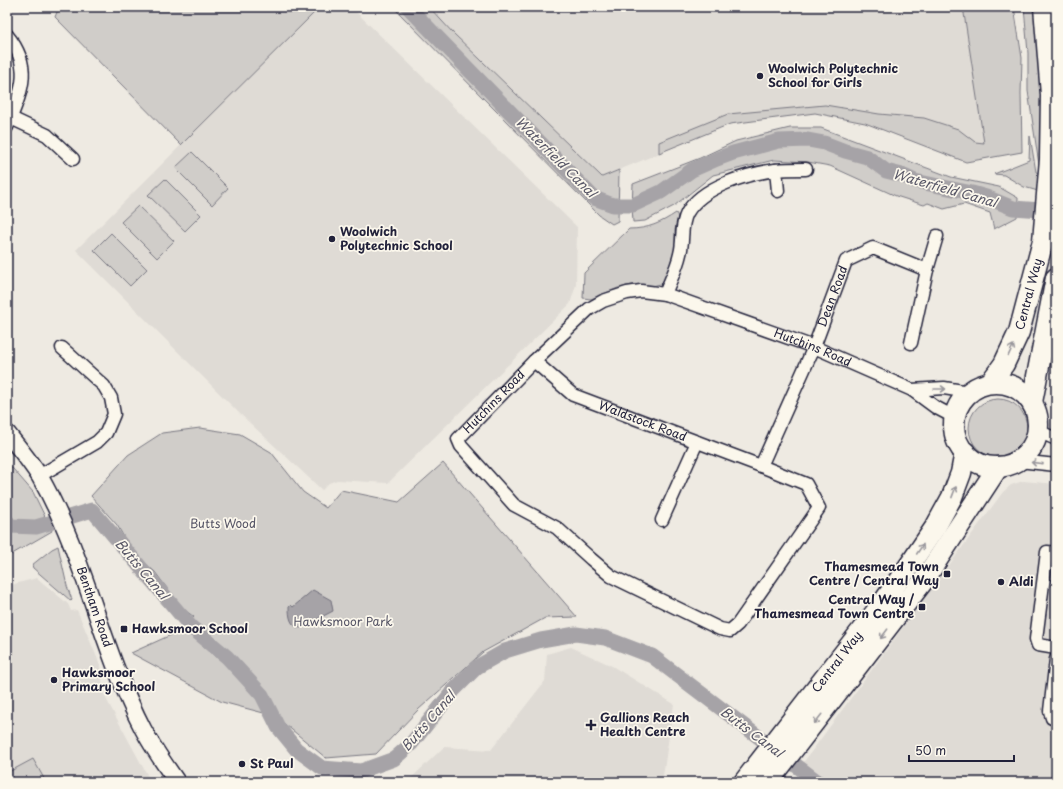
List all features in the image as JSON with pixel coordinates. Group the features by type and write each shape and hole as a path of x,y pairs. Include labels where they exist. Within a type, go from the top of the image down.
{"main road":[{"name":"Central Way","path":"990,382 1004,364 1019,332 1043,241 1050,159 1051,95 1044,7"},
{"name":"Central Way","path":"1032,402 1056,278"},
{"path":"990,382 1005,383 1023,391 1032,402 1047,435 1034,445 1019,461 1008,466 998,467 973,460 959,443 954,431 954,417 960,403 969,392 976,387 990,382"},
{"name":"Central Way","path":"744,782 882,604 936,526 952,497 961,473 965,452"},
{"name":"Central Way","path":"771,778 924,580 998,467"}],"street":[{"path":"7,35 16,46 21,58 23,72 19,98 9,122 47,135 73,159"},
{"path":"665,294 680,255 682,226 687,212 696,201 724,184 754,174 776,170 806,169"},
{"path":"776,170 778,191"},
{"path":"911,343 927,270 937,236"},
{"name":"Dean Road","path":"814,347 846,262 873,248 927,270"},
{"name":"Hutchins Road","path":"720,629 611,576 557,528 514,505 461,446 458,439 534,361 581,316 603,301 621,294 634,292 653,292 665,294 814,347 912,390 935,407 954,417"},
{"path":"761,466 814,347"},
{"path":"39,476 97,442 106,433 114,414 111,398 104,386 62,348"},
{"name":"Waldstock Road","path":"534,361 572,395 806,484 819,508 738,624 730,632 720,629"},
{"name":"Hutchins Road","path":"912,390 944,388 969,392"},
{"name":"Bentham Road","path":"7,434 27,457 55,506 71,542 122,681 135,711 155,750 177,782"},
{"path":"662,520 697,442"},
{"path":"1019,461 1056,465"},
{"path":"1056,553 1047,552 1036,639 1038,645 1056,648"},
{"path":"1056,659 1050,711 1052,718 1056,719"}],"shaded area":[{"name":"Woolwich Polytechnic School","path":"129,7 351,7 577,227 576,285 570,304 388,483 337,480 329,483 322,490 238,412 76,250 203,123"},
{"name":"Woolwich Polytechnic School for Girls","path":"429,7 1014,7 1022,58 1022,152 966,162 865,123 815,113 730,124 602,177 453,33"},
{"path":"1023,481 1056,484 1056,782 828,782 803,763 1003,492 1011,485"},
{"name":"Hawksmoor Primary School","path":"37,578 68,604 71,611 77,610 101,667 103,693 151,782 7,782 7,586"},
{"path":"313,590 331,600 333,611 300,628 297,627 292,623 289,614 289,607 291,605 293,607"},
{"name":"Gallions Reach Health Centre","path":"571,647 612,666 674,704 662,782 407,782 444,747 491,750 545,681 547,654"}],"green space":[{"path":"59,7 320,7 181,145 55,17"},
{"path":"393,7 429,7 453,33 602,177 619,170 618,221 612,224 599,215"},
{"path":"963,7 1014,7 1022,58 1022,152 966,162 865,123 815,113 730,124 659,153 659,142 728,114 825,105 879,114 924,118 958,129 975,142 984,143"},
{"path":"1024,7 1036,7 1041,51 1042,165 1039,165 1028,91 1028,53"},
{"path":"790,128 821,128 951,177 999,187 1018,198 1017,217 994,229 990,213 964,204 944,209 928,203 924,205 896,196 830,166 808,162 774,160 713,175 674,206 645,221 633,222 633,184 700,158 736,141"},
{"path":"1030,136 1036,172 1039,173 1038,191 1024,187 1004,175 994,174 1029,160"},
{"path":"192,152 228,188 212,205 175,168"},
{"path":"165,179 201,215 185,231 148,195"},
{"path":"138,206 174,241 157,258 121,222"},
{"path":"676,213 678,217 675,230 675,250 665,279 660,284 653,286 632,285 618,288 591,299 583,298 584,273 629,229 654,225"},
{"path":"111,233 147,269 130,286 94,250"},
{"path":"992,399 1004,399 1019,407 1027,422 1027,434 1019,449 1004,457 992,457 977,449 969,434 969,422 977,407"},
{"name":"Hawksmoor Park","path":"200,428 240,434 271,452 303,492 326,508 341,490 399,502 443,463 577,617 545,618 483,652 418,710 376,754 326,758 275,716 222,702 131,653 173,634 194,617 181,607 155,572 132,551 117,525 91,496 128,455 162,433"},
{"path":"7,462 33,492 52,531 7,557"},
{"path":"58,546 67,586 72,600 71,601 33,568 32,565"},
{"path":"33,759 46,782 7,782 7,773"}],"waterway":[{"name":"Waterfield Canal","path":"408,7 594,198 613,205 633,205 661,192 692,170 733,153 779,141 808,140 824,143 867,157 886,171 902,175 915,181 972,193 1013,208 1056,211"},
{"name":"Butts Canal","path":"7,521 10,526 36,527 92,510 191,627 227,657 262,695 278,727 296,749 322,768 361,771 394,759 411,744 453,691 477,667 505,651 541,640 576,634 605,638 652,656 818,782"}],"place":[{"name":"Woolwich Polytechnic School for Girls","path":"760,76"},
{"name":"Woolwich Polytechnic School","path":"332,239"},
{"name":"Thamesmead Town Centre / Central Way","path":"947,574"},
{"name":"Aldi","path":"1001,582"},
{"name":"Central Way / Thamesmead Town Centre","path":"922,607"},
{"name":"Hawksmoor School","path":"124,629"},
{"name":"Hawksmoor Primary School","path":"54,680"},
{"name":"Gallions Reach Health Centre","path":"591,725"},
{"name":"St Paul","path":"242,764"}],"park label":[{"name":"Butts Wood","path":"223,524"}]}
